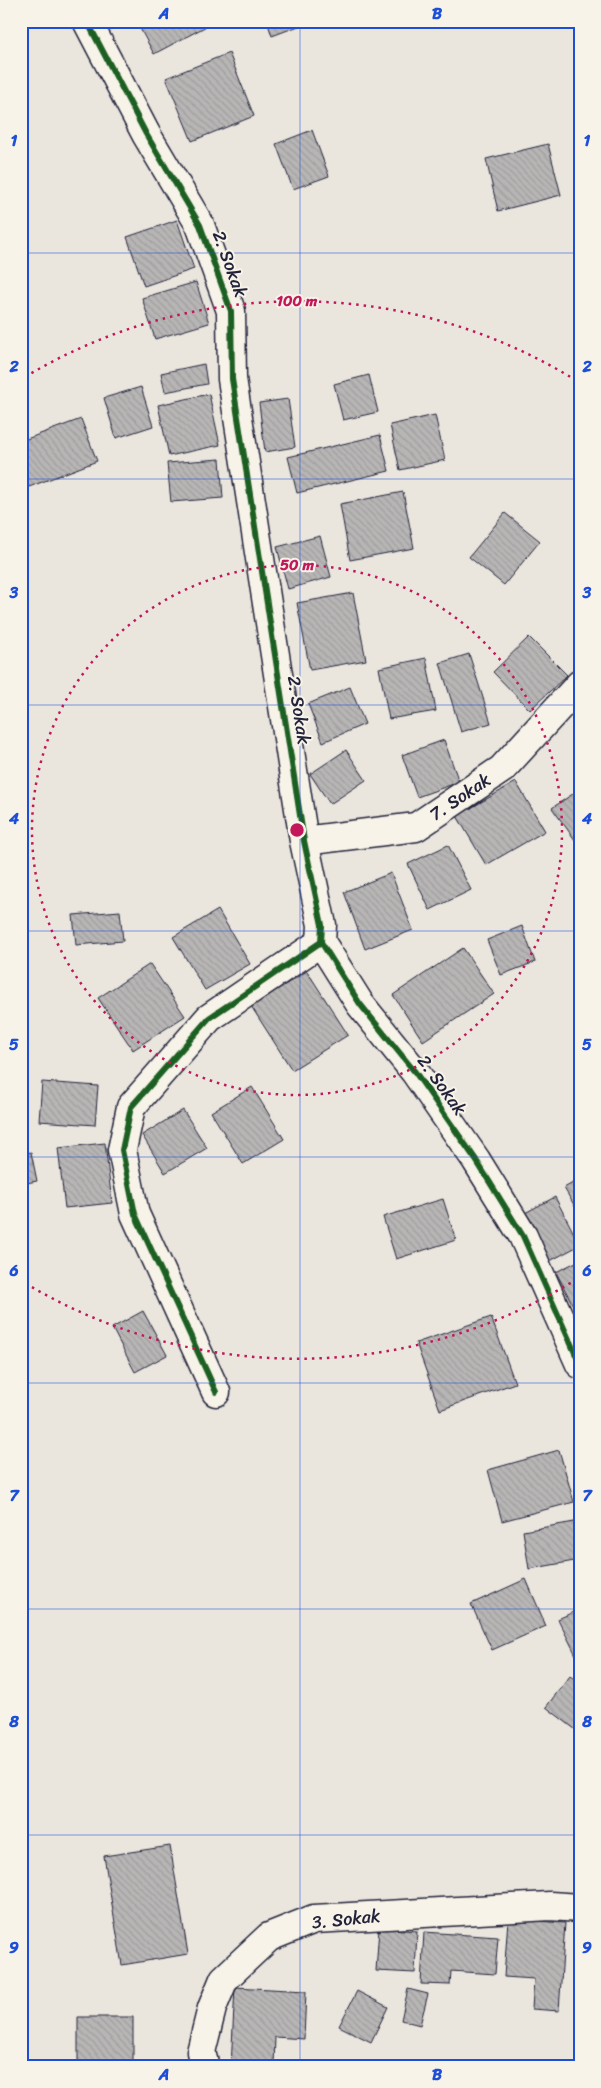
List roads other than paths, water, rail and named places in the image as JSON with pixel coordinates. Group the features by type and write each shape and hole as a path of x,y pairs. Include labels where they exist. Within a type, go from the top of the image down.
{"street":[{"name":"2. Sokak","path":"87,21 146,134 200,225 231,311 232,379 304,841 322,925 321,942 360,1004 415,1072 471,1152 523,1236 580,1364"},
{"name":"7. Sokak","path":"304,841 416,827 502,769 580,684"},
{"path":"216,1392 135,1214 122,1150 130,1107 209,1018 321,942"},
{"name":"3. Sokak","path":"205,2067 201,2052 212,2008 224,1978 269,1937 314,1919 550,1906 580,1908"}]}
